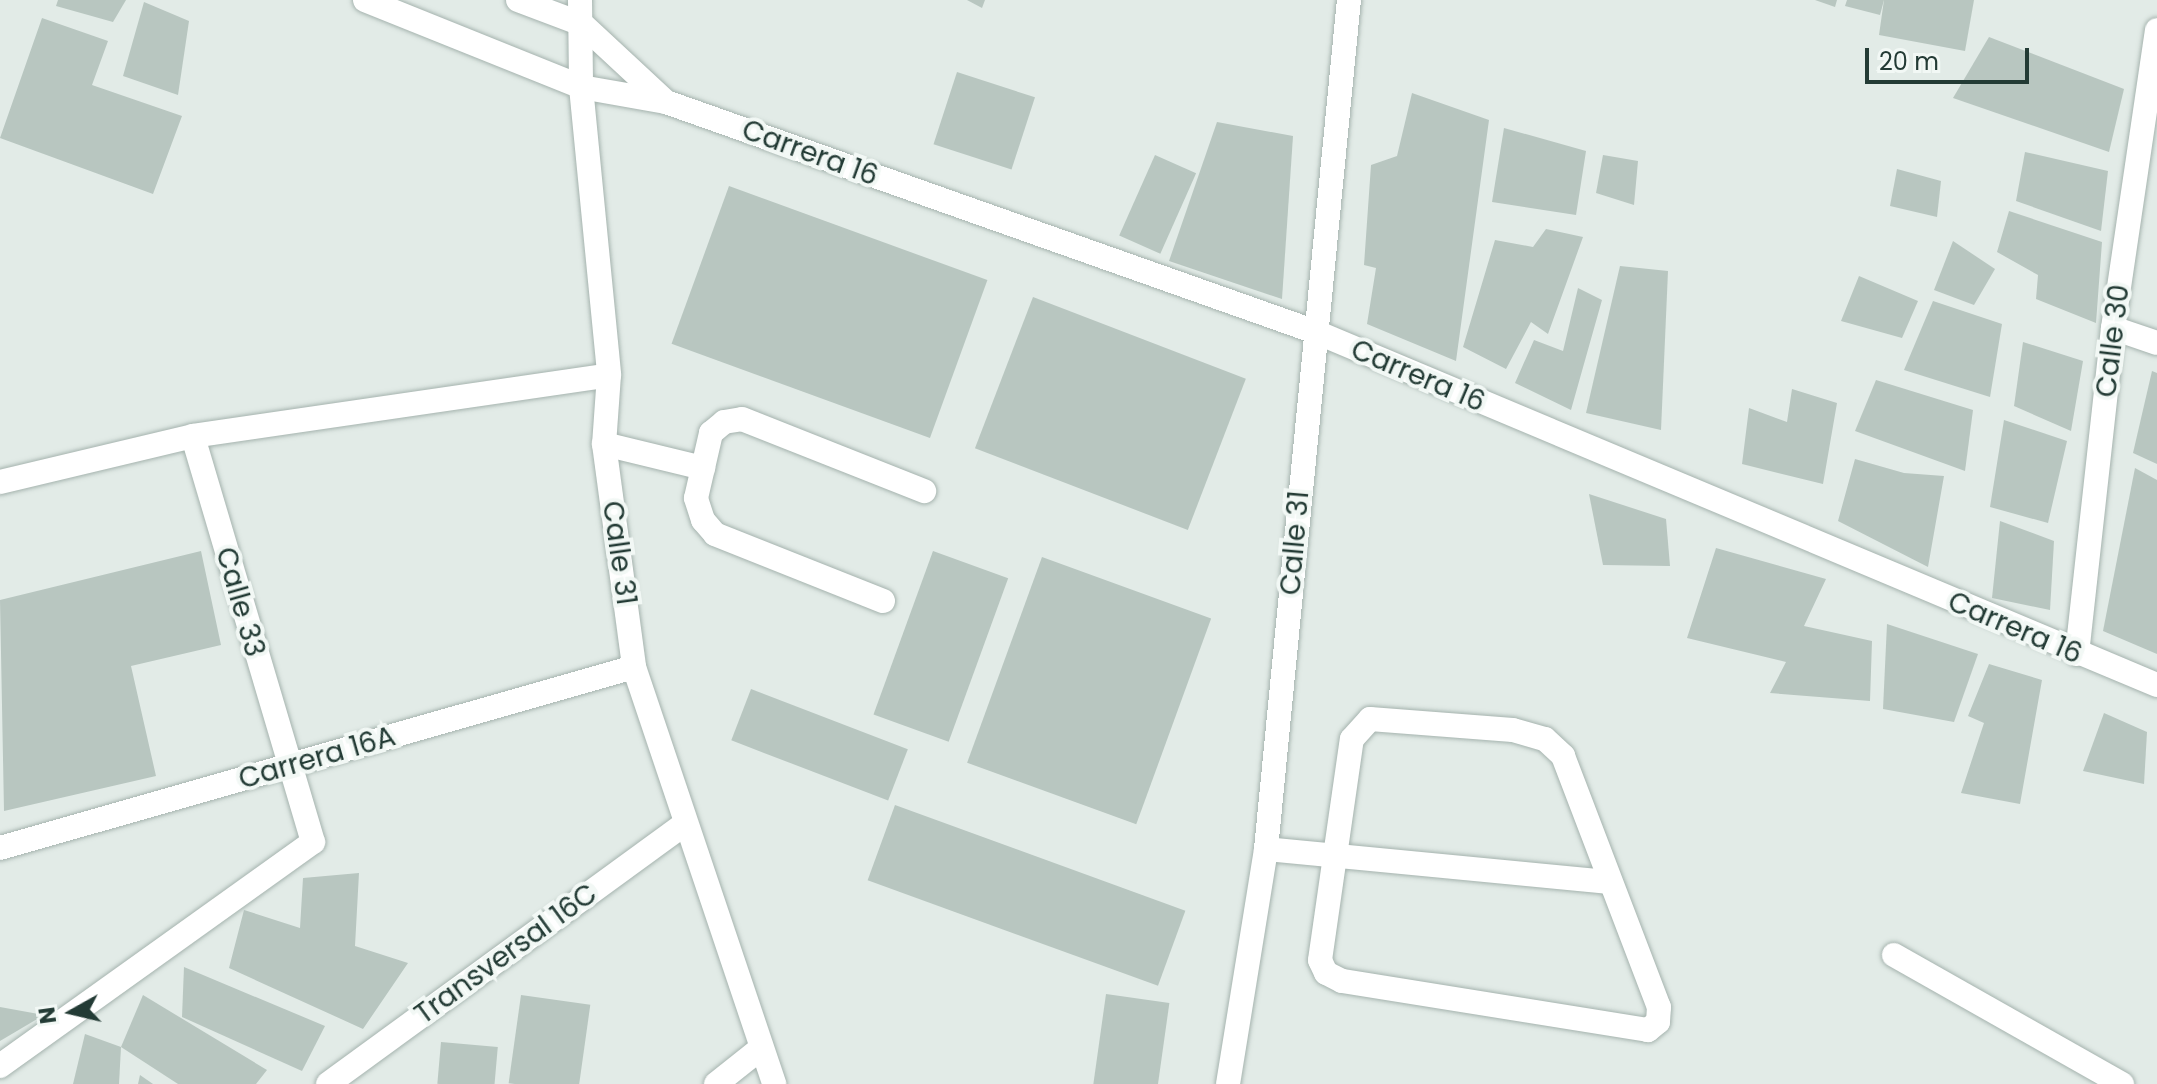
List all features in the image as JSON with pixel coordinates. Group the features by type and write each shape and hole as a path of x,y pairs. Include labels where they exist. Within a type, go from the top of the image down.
{"street":[{"name":"Carrera 16","path":"365,0 581,87 666,102 1316,332 2157,685"},
{"path":"518,0 581,12"},
{"name":"Calle 31","path":"1228,1084 1266,849 1349,0"},
{"name":"Carrera 16","path":"581,12 666,102"},
{"name":"Calle 31","path":"581,12 581,87 609,375 604,444 634,667 774,1084"},
{"name":"Calle 30","path":"2077,654 2113,328 2157,30"},
{"path":"2113,328 2157,343"},
{"path":"0,482 193,436 609,375"},
{"path":"883,601 715,534 703,520 696,498 711,433 724,422 742,419 924,491"},
{"name":"Calle 33","path":"0,1066 313,842 287,768 193,436"},
{"path":"604,444 703,468"},
{"name":"Carrera 16A","path":"0,848 634,667"},
{"path":"1370,719 1513,730 1545,739 1563,756 1608,882 1659,1007 1658,1022 1648,1030 1342,981 1326,973 1320,960 1335,856 1352,739 1360,725 1370,719"},
{"name":"Transversal 16C","path":"328,1084 685,824"},
{"path":"1266,849 1608,882"},
{"path":"1894,955 2122,1084"},
{"path":"716,1084 760,1049"}],"building":[{"path":"58,0 126,0 113,22 56,6"},
{"path":"967,0 985,0 982,8"},
{"path":"1815,0 1837,0 1835,7"},
{"path":"1847,0 1884,0 1880,15 1845,6"},
{"path":"1884,0 1974,0 1965,51 1879,35"},
{"path":"144,2 189,21 178,95 123,76"},
{"path":"42,18 108,41 92,85 182,116 153,194 0,138"},
{"path":"1989,37 2124,89 2109,152 1953,98"},
{"path":"957,72 1035,97 1012,170 934,144"},
{"path":"1412,93 1489,120 1456,361 1367,324 1376,268 1364,265 1371,165 1397,156"},
{"path":"1217,122 1293,136 1282,299 1169,261"},
{"path":"1504,128 1586,151 1576,215 1492,202"},
{"path":"2025,152 2108,171 2101,231 2016,201"},
{"path":"1155,155 1196,173 1160,254 1119,235"},
{"path":"1603,155 1638,161 1634,205 1596,193"},
{"path":"1897,169 1941,181 1937,217 1890,206"},
{"path":"729,186 987,280 930,438 672,344"},
{"path":"2009,211 2102,242 2096,323 2036,299 2038,275 1997,252"},
{"path":"1546,229 1583,237 1548,334 1531,322 1506,369 1463,347 1495,240 1533,247"},
{"path":"1953,241 1995,269 1974,305 1934,290"},
{"path":"1620,266 1668,271 1661,430 1586,413"},
{"path":"1859,276 1918,301 1902,338 1841,321"},
{"path":"1578,288 1602,300 1571,410 1515,383 1534,340 1563,351"},
{"path":"1033,297 1246,379 1188,530 975,448"},
{"path":"1933,301 2002,324 1990,397 1904,370"},
{"path":"2023,342 2083,361 2071,431 2014,406"},
{"path":"2152,371 2157,373 2157,464 2133,453"},
{"path":"1876,380 1973,410 1965,471 1855,431"},
{"path":"1792,389 1837,403 1823,484 1742,464 1749,408 1787,422"},
{"path":"2004,420 2067,441 2048,523 1990,507"},
{"path":"1855,459 1904,473 1944,476 1928,567 1838,521"},
{"path":"2135,468 2157,480 2157,654 2103,631"},
{"path":"1589,494 1666,519 1670,566 1603,565"},
{"path":"2000,521 2054,541 2050,610 1992,598"},
{"path":"1716,548 1826,579 1804,626 1872,641 1870,701 1770,693 1786,662 1687,638"},
{"path":"201,551 221,645 131,666 156,776 4,811 0,600"},
{"path":"933,551 1008,578 949,742 873,715"},
{"path":"1042,557 1211,619 1136,824 967,763"},
{"path":"1887,624 1978,654 1954,722 1883,709"},
{"path":"1989,664 2042,680 2020,804 1961,793 1984,723 1968,716"},
{"path":"751,689 908,749 888,801 731,740"},
{"path":"2104,713 2147,732 2144,784 2083,771"},
{"path":"895,805 1185,911 1158,986 868,880"},
{"path":"359,873 355,946 408,963 363,1029 229,968 244,910 300,928 303,878"},
{"path":"184,967 325,1026 302,1071 182,1017"},
{"path":"1106,994 1169,1003 1158,1084 1093,1084"},
{"path":"143,995 267,1070 256,1084 178,1084 121,1047"},
{"path":"521,995 590,1005 579,1084 509,1083"},
{"path":"0,1007 44,1015 0,1041"},
{"path":"85,1034 121,1047 119,1084 73,1084"},
{"path":"441,1042 498,1047 495,1084 437,1084"},
{"path":"140,1075 153,1084 138,1084"}]}
